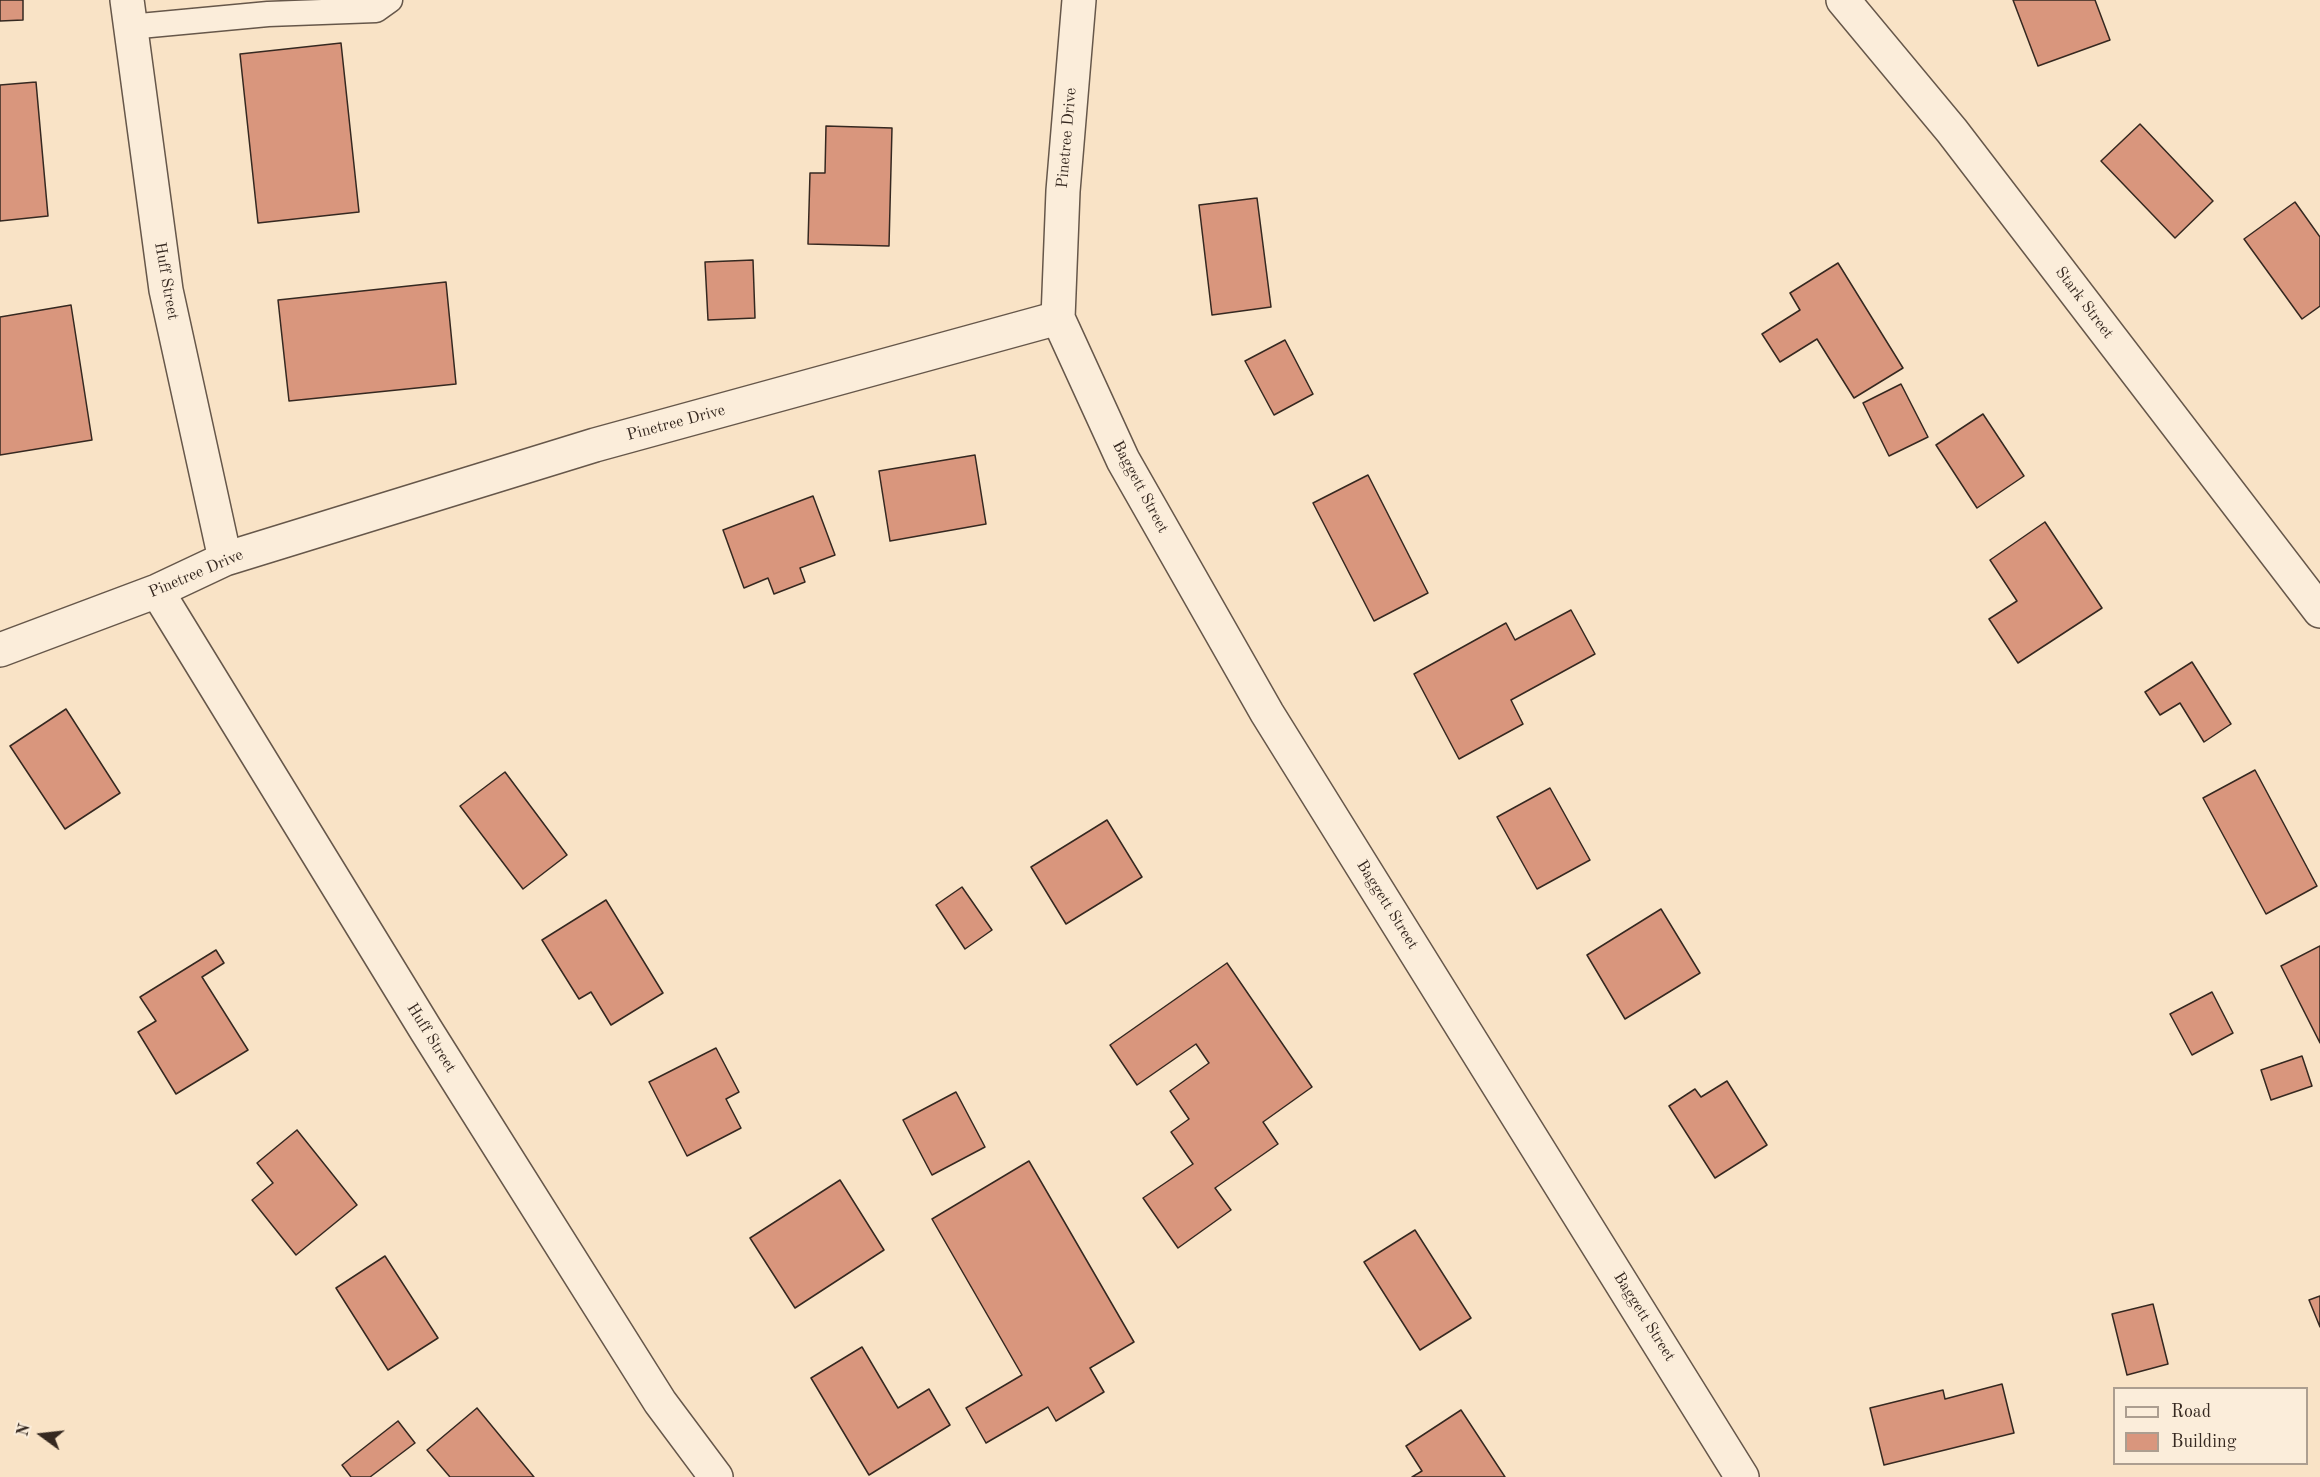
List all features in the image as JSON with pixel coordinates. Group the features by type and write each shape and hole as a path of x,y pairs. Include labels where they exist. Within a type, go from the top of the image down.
{"street":[{"name":"Pinetree Drive","path":"0,650 157,591 225,559 595,445 1058,318 1063,191 1079,0"},
{"name":"Stark Street","path":"1843,0 1952,130 2320,611"},
{"name":"Huff Street","path":"128,13 166,290 225,559"},
{"name":"Baggett Street","path":"1058,318 1123,460 1267,713 1742,1477"},
{"name":"Huff Street","path":"157,591 426,1030 660,1402 716,1477"}],"lane":[{"path":"128,13 268,14 376,10 390,0"}],"building":[{"path":"0,0 23,0 23,20 0,21"},
{"path":"2013,0 2095,0 2110,40 2038,66"},
{"path":"341,43 359,212 258,223 240,54"},
{"path":"36,82 48,216 0,221 0,85"},
{"path":"2140,124 2213,201 2175,238 2101,161"},
{"path":"826,126 892,128 889,246 808,244 810,173 825,173"},
{"path":"1257,198 1271,307 1212,315 1199,205"},
{"path":"2295,202 2320,237 2320,306 2302,319 2244,239"},
{"path":"753,260 755,318 708,320 705,262"},
{"path":"1838,263 1903,368 1854,398 1817,339 1780,362 1762,334 1800,310 1790,293"},
{"path":"446,282 456,384 289,401 278,300"},
{"path":"71,305 92,440 0,455 0,317"},
{"path":"1285,340 1313,394 1274,415 1245,361"},
{"path":"1901,384 1928,437 1889,456 1863,403"},
{"path":"1983,414 2024,476 1977,508 1936,445"},
{"path":"975,455 986,524 890,541 879,471"},
{"path":"1368,475 1428,593 1374,621 1313,503"},
{"path":"813,496 835,555 800,568 805,582 774,594 768,578 744,588 723,530"},
{"path":"2045,522 2102,608 2018,663 1989,619 2017,601 1990,560"},
{"path":"1571,610 1595,654 1511,700 1523,724 1459,759 1414,674 1506,623 1515,640"},
{"path":"2192,662 2231,724 2204,742 2180,703 2160,715 2145,692"},
{"path":"66,709 120,793 65,829 10,746"},
{"path":"2255,770 2317,886 2266,914 2203,798"},
{"path":"505,772 567,855 523,889 460,806"},
{"path":"1550,788 1590,860 1537,889 1497,817"},
{"path":"1107,820 1142,877 1066,924 1031,867"},
{"path":"962,887 992,930 965,949 936,905"},
{"path":"606,900 663,993 611,1025 591,992 579,999 542,940"},
{"path":"1661,909 1700,973 1625,1019 1587,955"},
{"path":"2320,946 2320,1043 2281,966"},
{"path":"216,950 224,963 202,977 248,1050 176,1094 138,1032 156,1021 140,997"},
{"path":"1227,963 1312,1087 1263,1122 1278,1144 1215,1188 1231,1210 1178,1248 1143,1198 1193,1164 1171,1132 1189,1119 1170,1091 1209,1063 1196,1044 1137,1085 1110,1045"},
{"path":"2212,992 2233,1033 2192,1055 2170,1014"},
{"path":"716,1048 739,1092 726,1099 741,1128 687,1156 649,1082"},
{"path":"2302,1056 2312,1086 2271,1100 2261,1070"},
{"path":"1727,1081 1767,1145 1715,1178 1669,1106 1695,1089 1701,1097"},
{"path":"956,1092 985,1147 932,1175 903,1120"},
{"path":"297,1130 357,1205 296,1255 252,1200 273,1183 257,1163"},
{"path":"1029,1161 1134,1342 1090,1368 1104,1392 1056,1421 1048,1407 986,1443 966,1408 1022,1375 932,1219"},
{"path":"840,1180 884,1250 795,1308 750,1238"},
{"path":"1415,1230 1471,1318 1420,1350 1364,1262"},
{"path":"385,1256 438,1338 388,1370 336,1288"},
{"path":"2320,1296 2320,1327 2309,1300"},
{"path":"2153,1304 2168,1364 2127,1375 2112,1314"},
{"path":"862,1347 898,1408 929,1389 950,1425 869,1475 811,1378"},
{"path":"2002,1384 2014,1433 1884,1465 1870,1408 1943,1390 1945,1399"},
{"path":"477,1408 534,1477 450,1477 427,1450"},
{"path":"1461,1410 1505,1477 1412,1477 1422,1471 1406,1446"},
{"path":"398,1421 415,1443 370,1477 351,1477 342,1465"}]}
